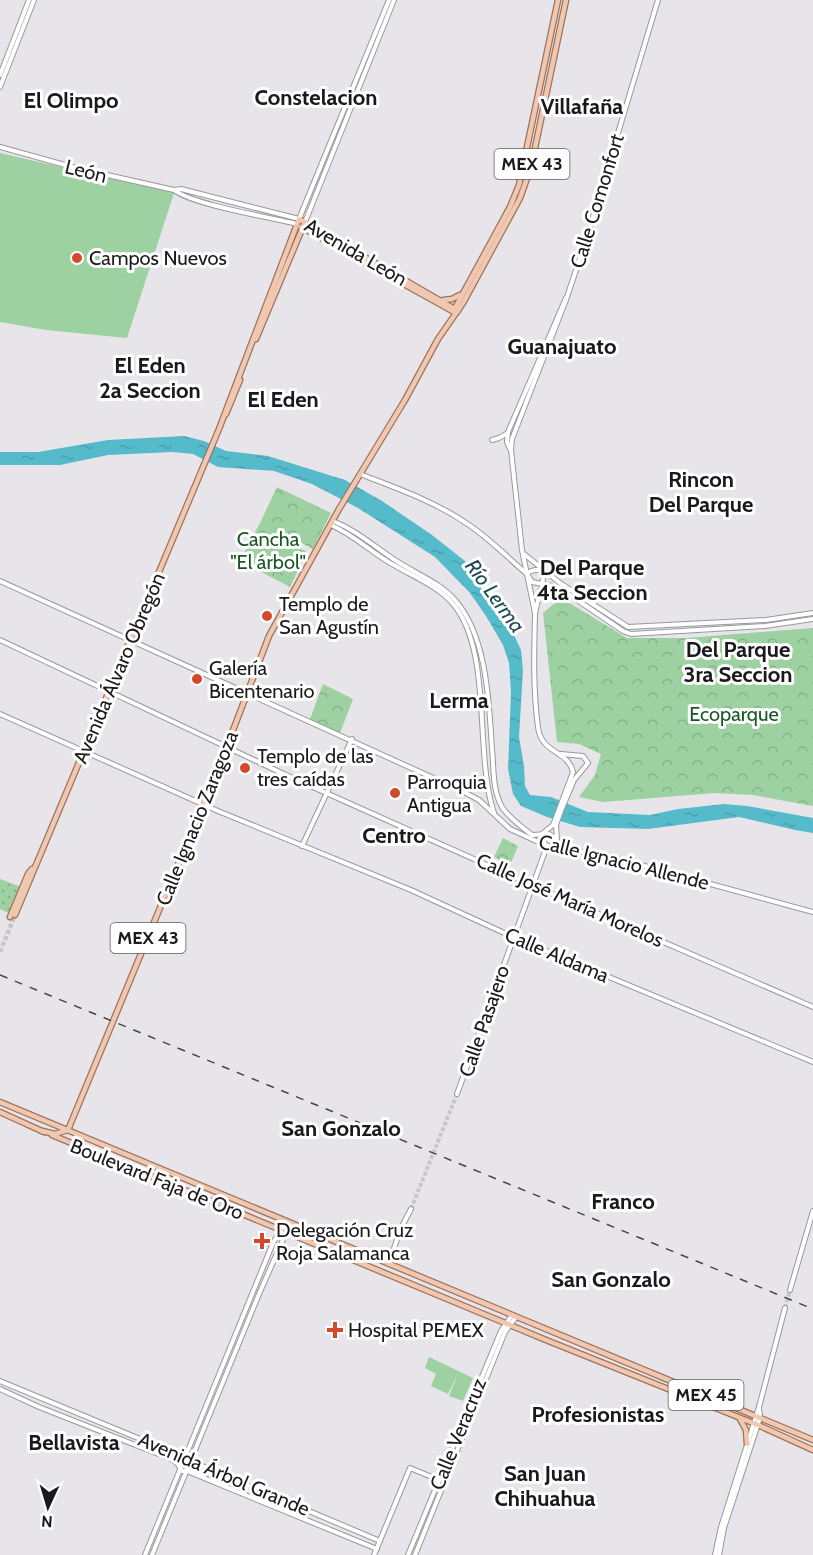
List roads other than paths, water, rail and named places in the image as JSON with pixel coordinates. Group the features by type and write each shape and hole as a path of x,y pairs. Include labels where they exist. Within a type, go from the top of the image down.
{"main road":[{"name":"MEX 43","path":"455,312 465,288 510,207 519,185 558,0"},
{"name":"MEX 43","path":"332,523 510,221 527,181 566,0"},
{"name":"Avenida León","path":"298,222 442,300 455,312"},
{"name":"Avenida Álvaro Obregón","path":"14,917 34,876 36,864 198,479 298,222"},
{"name":"Avenida León","path":"304,225 455,312"},
{"name":"Avenida Álvaro Obregón","path":"222,420 232,401 304,225"},
{"path":"442,300 454,298 465,288"},
{"name":"Calle Ignacio Zaragoza","path":"68,1130 203,805 269,636 332,523"},
{"name":"Boulevard Faja de Oro","path":"0,1102 813,1440"},
{"name":"Boulevard Faja de Oro","path":"0,1112 813,1450"},
{"path":"42,1131 55,1134 68,1130"},
{"path":"255,1219 258,1210"},
{"path":"336,1252 338,1247 344,1245"},
{"path":"378,1270 389,1264"},
{"path":"406,1271 412,1284"},
{"path":"596,1360 600,1352"},
{"path":"740,1419 746,1430 747,1444"}],"street":[{"path":"0,75 31,0"},
{"path":"0,87 31,0"},
{"name":"Avenida Álvaro Obregón","path":"298,222 388,0"},
{"name":"Avenida Álvaro Obregón","path":"304,225 394,0"},
{"name":"Calle Comonfort","path":"510,446 558,326 658,0"},
{"name":"León","path":"0,147 87,171 176,190"},
{"name":"Avenida León","path":"176,190 298,222"},
{"name":"Calle Comonfort","path":"510,446 508,432 551,328 566,298"},
{"path":"492,440 508,432"},
{"path":"510,446 522,550 535,613"},
{"path":"359,477 409,493 456,516 475,529 532,582 553,585 631,634 765,626 813,619"},
{"path":"332,523 356,538 378,556 438,591 454,604 465,621 471,640 478,682 486,780 496,818"},
{"path":"332,523 358,533 398,562 440,587 456,600 468,617 476,637 486,680 495,788 506,812 535,836"},
{"path":"522,550 527,558 542,570 628,627 766,620 813,613"},
{"path":"526,574 532,570 542,570"},
{"path":"542,570 542,584 535,613 535,685 538,726 542,741 567,760 574,776"},
{"name":"Calle Ignacio Allende","path":"0,581 352,739 472,796 510,829 547,846 608,856 813,912"},
{"path":"537,603 549,593 565,592"},
{"name":"Calle José María Morelos","path":"0,640 327,793 813,1007"},
{"name":"Calle Aldama","path":"0,714 203,805 411,890 513,937 813,1062"},
{"path":"302,846 352,739"},
{"path":"523,836 542,834 554,825 574,776 584,770 588,763 586,758 555,752"},
{"path":"567,760 570,755"},
{"path":"571,765 584,770"},
{"path":"542,834 547,846 554,845 558,838 554,825"},
{"path":"542,834 558,838"},
{"name":"Calle Pasajero","path":"457,1095 547,846"},
{"path":"389,1264 400,1230 411,1209"},
{"path":"790,1290 813,1211"},
{"path":"145,1555 273,1243 281,1229 293,1224"},
{"path":"152,1555 259,1294 293,1224"},
{"path":"717,1555 721,1527 747,1444 758,1417 785,1308"},
{"name":"Calle Veracruz","path":"409,1554 507,1324 514,1316"},
{"name":"Calle Veracruz","path":"415,1555 507,1324"},
{"name":"Avenida Árbol Grande","path":"0,1381 174,1453 186,1455 195,1463 380,1541"},
{"name":"Avenida Árbol Grande","path":"0,1389 39,1407 171,1459 180,1469 377,1549"},
{"path":"717,1555 755,1424"},
{"path":"374,1555 410,1468 445,1482"},
{"path":"285,1510 289,1502"},
{"path":"301,1517 304,1509"},
{"path":"409,1554 415,1555"}],"water":[{"path":"184,436 204,441 226,451 268,456 345,480 382,501 432,535 475,569 483,593 515,637 521,650 523,670 519,737 525,786 530,795 551,797 588,812 650,815 678,809 724,804 747,806 813,818 813,833 739,817 648,829 580,827 521,806 513,794 508,769 511,692 509,663 503,645 486,616 470,593 435,557 358,508 312,484 274,471 218,467 193,454 173,452 108,455 60,465 0,465 0,452 38,452 108,440"}],"tunnel":[{"path":"0,952 15,915"},
{"path":"411,1209 457,1094"},
{"path":"785,1308 790,1290"}],"railway":[{"path":"0,975 813,1309"}],"place":[{"name":"Campos Nuevos","path":"77,258"},
{"name":"Templo de San Agustín","path":"267,616"},
{"name":"Galería Bicentenario","path":"197,679"},
{"name":"Templo de las tres caídas","path":"245,768"},
{"name":"Parroquia Antigua","path":"395,793"},
{"name":"Delegación Cruz Roja Salamanca","path":"262,1241"},
{"name":"Hospital PEMEX","path":"335,1330"}],"district":[{"name":"Constelacion","path":"316,97"},
{"name":"El Olimpo","path":"71,100"},
{"name":"Villafaña","path":"582,106"},
{"name":"Guanajuato","path":"562,346"},
{"name":"El Eden 2a Seccion","path":"150,378"},
{"name":"El Eden","path":"283,399"},
{"name":"Rincon Del Parque","path":"701,492"},
{"name":"Del Parque 4ta Seccion","path":"592,580"},
{"name":"Del Parque 3ra Seccion","path":"738,662"},
{"name":"Lerma","path":"459,700"},
{"name":"Centro","path":"394,835"},
{"name":"San Gonzalo","path":"341,1128"},
{"name":"Franco","path":"623,1201"},
{"name":"San Gonzalo","path":"611,1279"},
{"name":"Profesionistas","path":"598,1414"},
{"name":"Bellavista","path":"74,1442"},
{"name":"San Juan Chihuahua","path":"545,1486"}],"park label":[{"name":"Cancha \"El árbol\"","path":"268,550"},
{"name":"Ecoparque","path":"734,714"}],"water label":[{"name":"Río Lerma","path":"495,596"}]}
